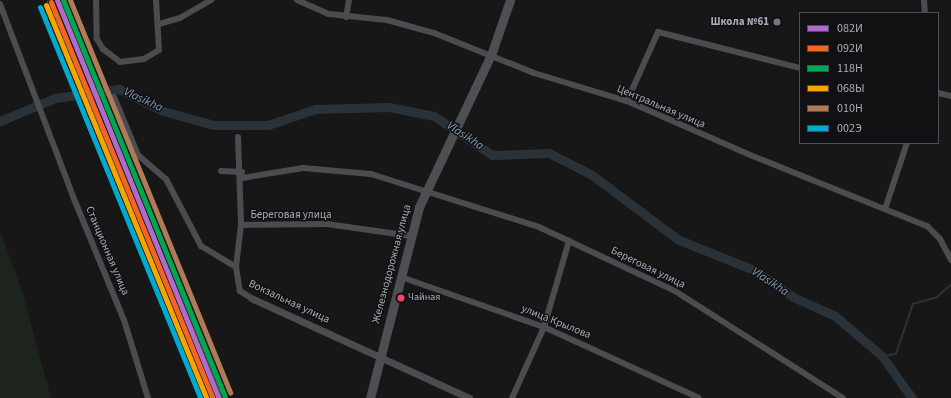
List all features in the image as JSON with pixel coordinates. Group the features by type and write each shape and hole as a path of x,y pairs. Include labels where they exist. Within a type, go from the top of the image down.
{"main road":[{"name":"Железнодорожная улица","path":"370,398 411,236 425,193 449,139 491,56 510,0"}],"street":[{"path":"96,0 97,39 103,49 120,62 154,56 159,50 159,24 156,0"},
{"path":"159,24 180,18 211,0"},
{"name":"Центральная улица","path":"296,0 346,17 387,20 434,33 491,56 627,101 927,226 949,250 951,260"},
{"path":"346,17 349,0"},
{"path":"924,0 925,12"},
{"name":"Станционная улица","path":"0,4 44,114 72,194 124,320 148,398"},
{"path":"627,101 658,32 799,68"},
{"path":"939,93 951,96"},
{"path":"114,97 138,155 166,179 202,246 236,267"},
{"name":"Вокзальная улица","path":"238,137 242,178 241,225 236,267 240,291 251,298 380,354 469,398"},
{"path":"885,209 907,144"},
{"name":"Береговая улица","path":"242,178 323,168 393,179 425,193 539,227 675,291 844,398"},
{"path":"221,171 242,172"},
{"name":"Береговая улица","path":"241,225 327,224 411,236"},
{"path":"512,398 544,327 569,242"},
{"name":"улица Крылова","path":"401,277 544,327 699,398"}],"shaded area":[{"path":"0,230 22,291 51,398 0,398"}],"waterway":[{"name":"Vlasikha","path":"0,121 55,98 119,89 163,111 214,125 268,125 315,109 389,107 434,116 492,155 549,153 592,175 679,240 754,270 793,297 835,316 882,356 912,398"},
{"path":"882,356 896,354 913,304 937,297 951,285"}],"railway":[{"path":"48,0 206,398"},
{"path":"65,0 223,398"}],"transit line":[{"name":"082И","path":"57,0 219,398"},
{"name":"118Н","path":"63,0 225,396"},
{"name":"010Н","path":"70,0 230,393"},
{"name":"092И","path":"51,2 213,398"},
{"name":"068Ы","path":"46,5 206,398"},
{"name":"002Э","path":"40,7 200,398"}],"place":[{"name":"Школа №61","path":"777,22"},
{"name":"Чайная","path":"401,298"}]}
